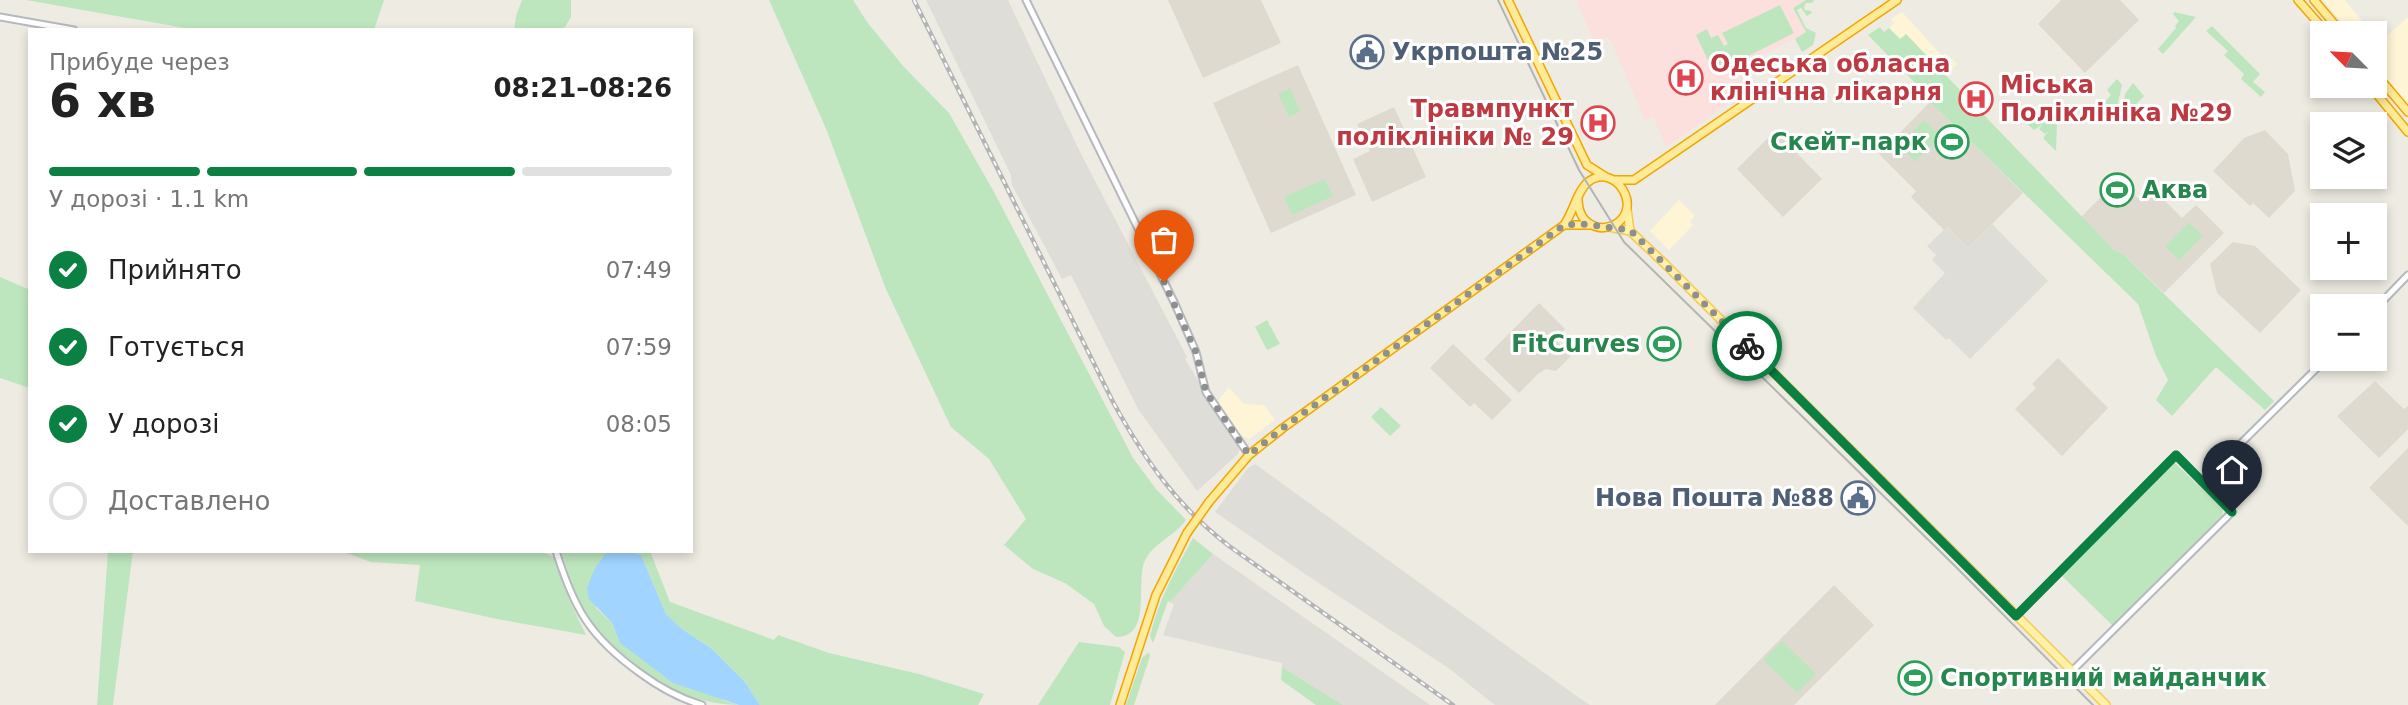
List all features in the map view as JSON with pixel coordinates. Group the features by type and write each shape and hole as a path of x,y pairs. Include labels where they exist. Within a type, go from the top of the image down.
{"highway":[{"path":"1508,0 1587,164 1626,192 1627,205"},
{"path":"1592,225 1580,214 1579,194 1593,179 1634,180 1897,0"},
{"path":"2298,0 2316,21"},
{"path":"2314,0 2332,21"},
{"path":"2387,87 2408,112"},
{"path":"2380,98 2408,132"},
{"path":"1120,705 1156,594 1187,533 1249,455 1564,225 1571,216 1587,164"},
{"path":"1564,225 1609,227 1619,221 1634,180"}],"main road":[{"path":"1627,205 1630,230"},
{"path":"1609,227 1630,230 2106,705"}],"street":[{"path":"1026,0 1174,304 1196,352 1206,392 1249,455"},
{"path":"0,17 63,28"},
{"path":"2387,297 2408,275"},
{"path":"2202,482 2314,371"},
{"path":"2016,616 2176,455 2232,512 2072,671"},
{"path":"557,553 578,609 600,641 659,687 702,705"}],"shaded area":[{"path":"926,0 1008,0 1079,150 1187,357 1185,359 1240,448 1238,454 1197,491 1138,409 1071,275 1062,279 1012,185 1011,175"},
{"path":"1168,0 1261,0 1281,43 1203,78"},
{"name":"Одеська обласна клінічна лікарня","path":"1576,0 1806,0 1793,8 1806,33 1739,67 1750,88 1666,147 1653,116 1645,120 1609,37 1595,43"},
{"path":"2061,0 2120,0 2139,20 2085,73 2038,24"},
{"path":"2323,0 2345,0 2362,21 2341,21"},
{"path":"1902,12 1942,56 1945,53 1957,64 1946,76 1906,34 1901,39 1889,28 1894,23 1891,19"},
{"path":"2408,17 2408,112 2387,87 2387,36"},
{"path":"1298,65 1356,195 1271,233 1213,103"},
{"path":"1930,102 2023,193 1968,248 1947,227 1944,230 1911,197 1916,191 1879,154"},
{"path":"1394,107 1426,177 1372,202 1353,159 1370,151 1357,124"},
{"path":"2265,130 2288,154 2295,191 2269,218 2253,203 2250,206 2213,171 2244,138"},
{"path":"1775,131 1822,179 1783,217 1737,169"},
{"path":"2119,179 2142,202 2154,190 2182,218 2196,205 2224,233 2164,293 2081,217"},
{"path":"1679,200 1695,216 1690,221 1693,225 1669,250 1650,231"},
{"path":"1992,224 2048,281 1970,359 1913,308 1945,273 1932,260 1936,255 1927,246 1947,227 1968,248"},
{"path":"2233,242 2255,246 2301,290 2260,333 2217,293 2210,264"},
{"path":"1539,303 1565,329 1556,340 1571,356 1556,371 1546,369 1538,374 1519,393 1484,359"},
{"path":"1453,344 1512,400 1492,420 1474,403 1470,407 1430,368"},
{"path":"2058,358 2108,408 2062,456 2015,409 2036,388 2032,384"},
{"path":"2375,381 2404,409 2408,406 2408,429 2379,458 2337,416"},
{"path":"1229,388 1244,404 1264,405 1275,420 1249,439 1242,436 1219,403"},
{"path":"2408,448 2408,526 2369,488"},
{"path":"1255,464 1590,705 1495,705 1447,667 1215,512 1248,468"},
{"path":"1213,554 1430,705 1343,705 1282,667 1282,663 1163,635 1174,605 1170,602"},
{"path":"1834,585 1874,625 1794,705 1715,705"}],"green space":[{"path":"26,0 384,0 375,28 185,28"},
{"path":"522,0 571,0 571,17 564,28 514,28"},
{"path":"769,0 853,0 867,22 904,67 949,113 994,192 1133,458 1156,489 1186,520 1152,550 1144,563 1139,619 1127,635 1116,637 1104,626 1094,604 1065,583 1033,569 1004,545 1026,519 989,459 951,427 885,287 827,131"},
{"path":"1806,0 1814,0 1812,3 1806,3 1804,7 1812,13 1807,16 1801,8 1797,10 1806,28 1816,33 1813,45 1802,52 1795,39 1806,32 1793,8"},
{"path":"1780,5 1794,33 1714,73 1696,35 1707,29 1711,38 1718,35 1724,46 1728,44 1722,33"},
{"path":"2174,12 2196,17 2163,54 2158,49 2179,21"},
{"path":"2212,26 2260,74 2253,82 2265,92 2261,97 2241,79 2244,74 2224,55 2228,51 2206,31"},
{"path":"1880,27 1884,32 1889,28 1900,39 1906,34 2113,249 2124,255 2274,401 2265,410 2216,367 2172,416 2156,400 2168,380 2156,356 2138,304 1930,102 1930,98 1868,35"},
{"path":"2117,79 2122,85 2115,116 2104,103 2111,95 2107,90"},
{"path":"2133,83 2144,96 2122,119 2125,94"},
{"path":"1290,88 1300,111 1289,117 1278,94"},
{"path":"2030,116 2052,121 2057,125 2056,151 2043,138 2049,131 2045,134 2039,129 2043,124 2034,130 2024,121"},
{"path":"1924,120 1941,136 1915,162 1899,145"},
{"path":"1325,179 1333,196 1292,215 1284,197"},
{"path":"2189,222 2203,236 2179,260 2165,246"},
{"path":"0,277 28,289 28,387 0,378"},
{"path":"1267,320 1280,344 1267,350 1255,327"},
{"path":"1381,407 1401,426 1390,436 1371,417"},
{"path":"2174,462 2223,509 2222,516 2113,626 2060,574"},
{"path":"1193,538 1213,554 1170,602 1168,601 1153,643 1150,636 1158,610"},
{"path":"108,553 133,553 113,705 97,705"},
{"path":"346,553 544,553 554,557 586,635 415,601 420,565 371,562"},
{"path":"562,553 607,553 596,608 612,623 620,643 725,701 739,705 718,703 676,691 637,668 619,654 590,621 573,587"},
{"path":"634,553 651,553 670,602 774,640 778,635 829,653 919,674 984,694 978,705 760,705 744,681 712,649 682,629 666,614 641,555"},
{"path":"1782,641 1816,674 1797,693 1763,660"},
{"path":"1079,642 1119,647 1125,652 1110,705 1038,705"},
{"path":"1149,652 1134,705 1126,705 1142,658"},
{"path":"1282,667 1343,705 1316,705 1281,680"}],"water":[{"path":"606,553 641,555 666,614 682,629 712,649 744,681 760,705 739,705 673,683 620,643 612,623 589,599 587,588 595,568"}],"tram line":[{"path":"1498,0 1579,170 1624,242 2093,705"}],"railway":[{"path":"914,0 1113,402 1163,480 1177,498 1229,546 1453,705"}],"way so far":[{"path":"1164,282 1196,352 1206,392 1249,455 1564,225 1582,224 1630,230 1747,346"}],"place":[{"name":"Укрпошта №25","path":"1367,52"},
{"name":"Одеська обласна клінічна лікарня","path":"1686,78"},
{"name":"Міська Поліклініка №29","path":"1976,99"},
{"name":"Травмпункт поліклініки № 29","path":"1598,123"},
{"name":"Скейт-парк","path":"1952,142"},
{"name":"Аква","path":"2117,190"},
{"name":"FitCurves","path":"1664,344"},
{"name":"Нова Пошта №88","path":"1858,498"},
{"name":"Спортивний майданчик","path":"1915,678"}],"route":[{"path":"1747,346 2016,616 2176,455 2232,512"}]}
